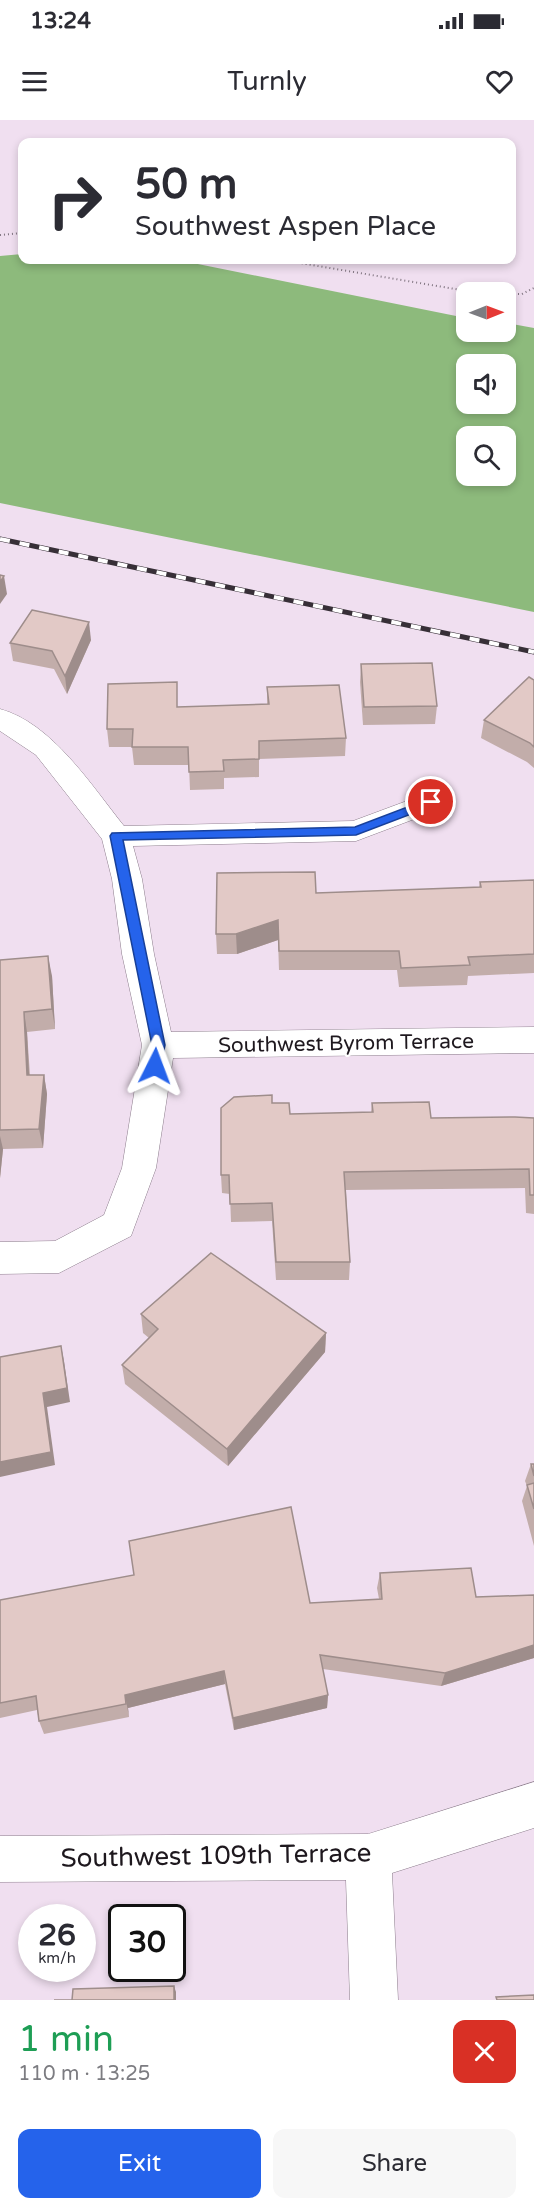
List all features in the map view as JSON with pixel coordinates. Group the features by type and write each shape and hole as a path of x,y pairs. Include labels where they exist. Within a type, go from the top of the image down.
{"street":[{"path":"0,718 46,748 116,836 158,1045 139,1168 118,1225 59,1257 0,1258"},
{"path":"116,836 356,831 431,802"},
{"name":"Southwest Byrom Terrace","path":"158,1045 534,1040"},
{"name":"Southwest 109th Terrace","path":"0,1859 368,1857 534,1805"},
{"path":"368,1857 374,2000"}],"path":[{"path":"0,234 18,233"},
{"path":"306,264 456,289"},
{"path":"516,294 522,294 534,288"}],"green space":[{"path":"18,254 18,264 198,264 456,316 456,342 516,342 516,325 534,328 534,612 0,503 0,256"}],"building":[{"path":"32,610 89,622 65,676 52,651 10,643"},
{"path":"432,663 437,706 364,707 361,664"},
{"path":"529,677 534,680 534,747 484,720"},
{"path":"177,682 177,707 269,704 267,687 339,685 346,738 259,741 259,759 223,760 224,771 189,772 188,747 132,747 133,729 107,729 108,684"},
{"path":"315,872 316,893 481,887 480,882 534,880 534,954 468,957 470,965 401,968 399,951 279,951 278,920 236,934 216,934 217,873"},
{"path":"48,956 52,1009 24,1012 27,1075 44,1075 39,1129 0,1130 0,960"},
{"path":"272,1095 272,1103 289,1103 290,1114 373,1112 372,1103 429,1102 431,1118 534,1118 534,1195 530,1195 529,1169 344,1172 350,1262 276,1262 272,1203 230,1204 229,1175 221,1175 221,1108 234,1097"},
{"path":"211,1253 326,1333 227,1449 122,1365 158,1329 141,1314"},
{"path":"61,1346 67,1388 43,1393 51,1452 0,1462 0,1357"},
{"path":"534,1483 534,1509 527,1485"},
{"path":"291,1507 310,1603 382,1599 380,1573 471,1568 476,1597 534,1595 534,1645 445,1673 320,1655 328,1695 233,1718 224,1671 125,1695 126,1704 39,1721 36,1696 0,1703 0,1600 134,1575 129,1541"},
{"path":"174,1986 174,2000 72,2000 73,1989"},
{"path":"534,1995 534,2000 497,2000 496,1997"}],"railway":[{"path":"0,539 534,652"}],"route":[{"path":"155,1066 158,1045 138,954 127,879 116,836 356,831 431,802"}]}
